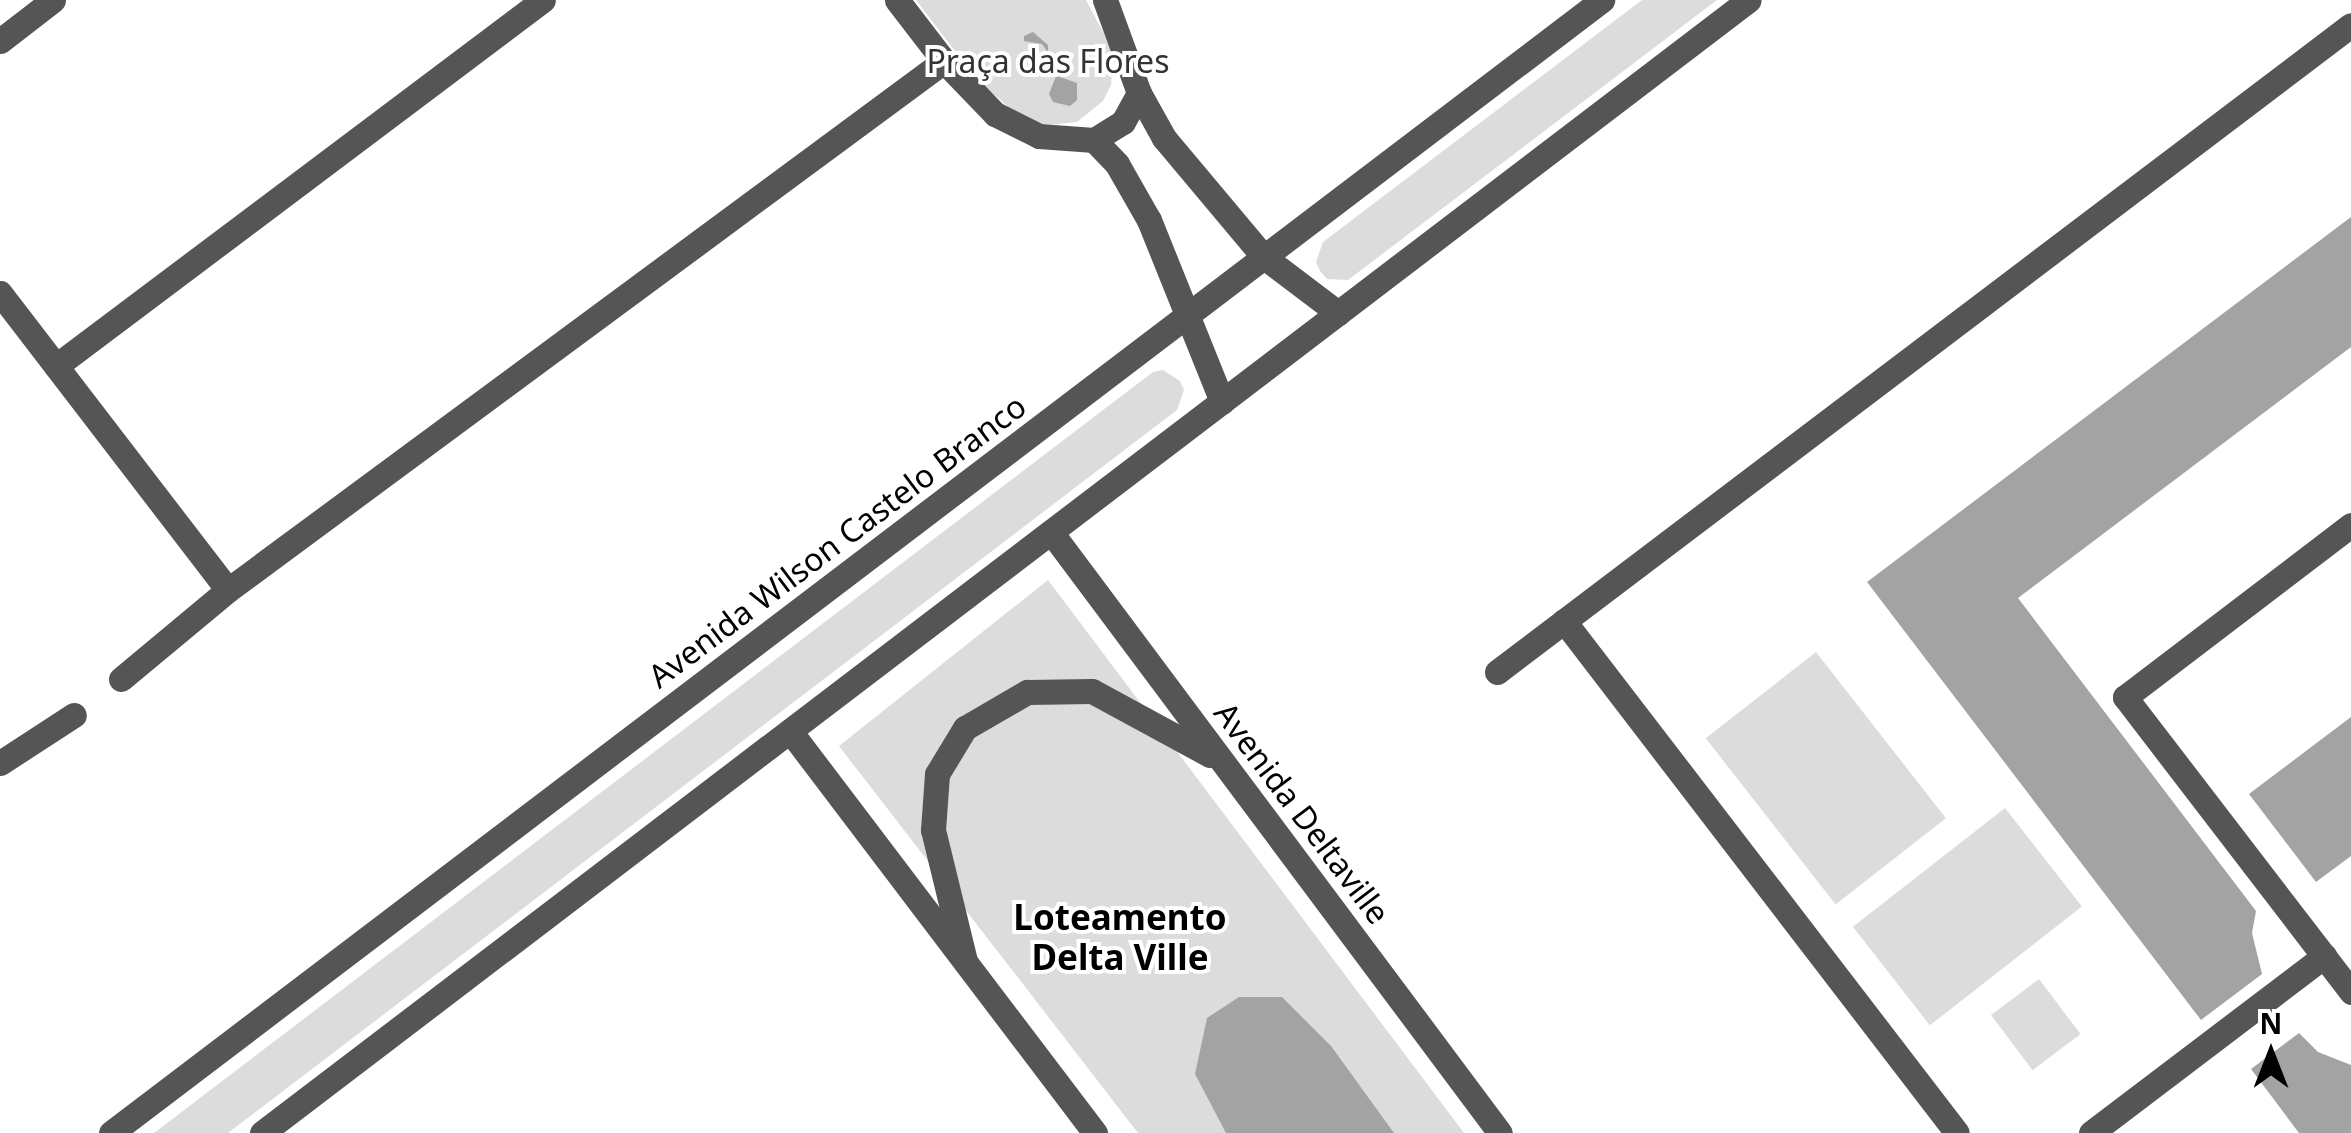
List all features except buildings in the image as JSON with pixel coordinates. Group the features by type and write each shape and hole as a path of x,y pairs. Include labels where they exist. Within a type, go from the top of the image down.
{"street":[{"path":"0,41 53,0"},
{"path":"56,366 542,0"},
{"path":"897,0 944,61 995,114 1039,136 1094,140 1123,122 1140,92"},
{"path":"1106,0 1140,92 1164,138 1264,256 1338,314"},
{"name":"Avenida Wilson Castelo Branco","path":"111,1133 1602,0"},
{"path":"262,1133 1749,0"},
{"path":"1496,672 2351,25"},
{"path":"121,679 228,590 944,61"},
{"path":"1094,140 1117,164 1149,220 1222,402"},
{"path":"0,293 228,590"},
{"path":"2351,525 2125,696 2351,992"},
{"name":"Avenida Deltaville","path":"1051,532 1500,1133"},
{"path":"1564,621 1957,1133"},
{"path":"965,961 933,830 937,774 965,728 1026,692 1092,691 1223,762"},
{"path":"0,763 74,715"},
{"path":"790,731 1095,1133"},
{"path":"2090,1133 2324,956"}],"green space":[{"name":"Praça das Flores","path":"916,0 1086,0 1113,51 1111,85 1103,101 1077,122 1046,125 1017,115 974,76"},
{"path":"1642,0 1717,0 1348,280 1327,279 1320,271 1316,262 1323,242"},
{"path":"1163,370 1180,381 1184,390 1177,410 228,1133 154,1133 1153,372"},
{"path":"1048,580 1464,1133 1138,1133 839,746"},
{"path":"1816,652 1946,818 1836,904 1706,738"},
{"path":"2005,808 2082,907 1930,1025 1853,927"},
{"path":"2039,979 2081,1034 2033,1070 1991,1015"}],"shaded area":[{"path":"1033,32 1048,45 1048,62 1058,63 1060,77 1077,83 1077,100 1070,106 1053,102 1049,94 1058,71 1045,63 1047,51 1042,44 1024,41 1024,36"},
{"path":"2351,217 2351,347 2018,598 2256,911 2252,933 2262,974 2201,1020 1867,582"},
{"path":"2351,717 2351,856 2316,882 2249,794"},
{"path":"1239,997 1282,997 1331,1046 1394,1133 1226,1133 1195,1074 1207,1018"},
{"path":"2299,1033 2318,1052 2351,1065 2351,1133 2299,1133 2251,1069"}],"district":[{"name":"Loteamento Delta Ville","path":"1120,937"}]}
